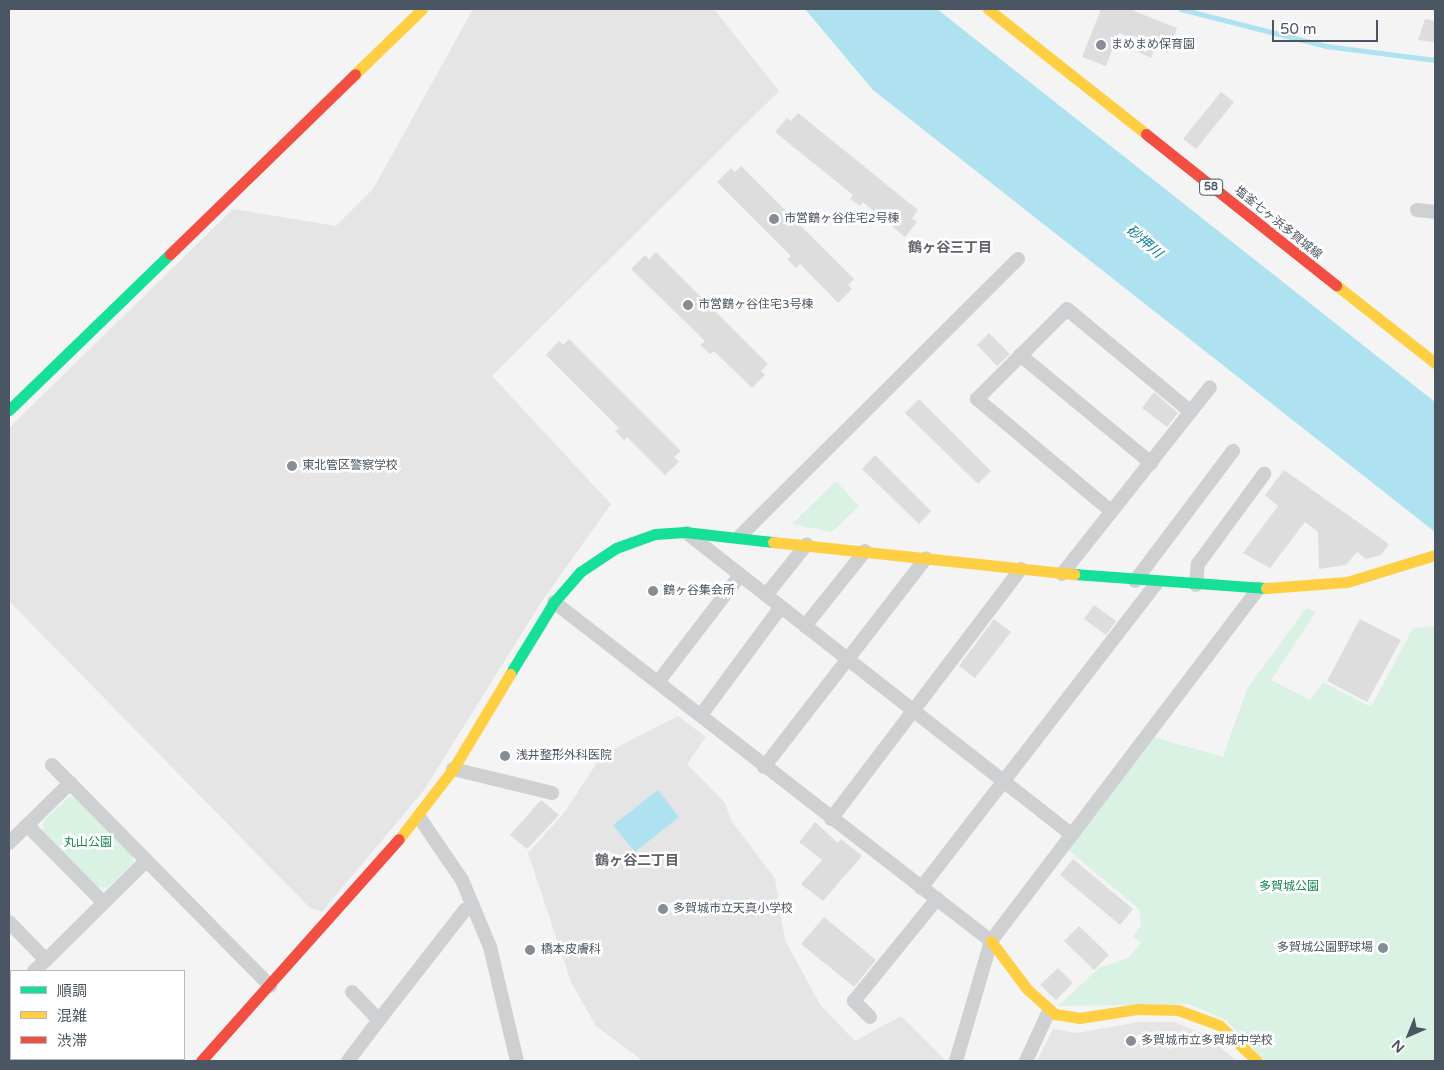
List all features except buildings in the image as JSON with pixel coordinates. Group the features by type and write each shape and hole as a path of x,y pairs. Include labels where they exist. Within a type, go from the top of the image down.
{"street":[{"path":"9,410 422,9"},
{"name":"塩釜七ヶ浜多賀城線","path":"988,9 1435,364"},
{"path":"1417,210 1435,212"},
{"path":"739,537 1018,259"},
{"path":"1112,512 976,399 1067,309 1191,412"},
{"path":"1020,355 1151,462"},
{"path":"1062,574 1210,387"},
{"path":"1135,581 1233,451"},
{"path":"1196,585 1198,564 1264,474"},
{"path":"686,532 1072,835"},
{"path":"201,1061 419,817 453,768 554,602 580,572 616,548 656,534 686,532 807,544 1062,574 1157,583 1259,588 1346,582 1435,555"},
{"path":"766,595 807,544"},
{"path":"806,626 865,551"},
{"path":"764,767 926,558"},
{"path":"831,819 1021,569"},
{"path":"658,682 740,575"},
{"path":"921,888 1157,583"},
{"path":"956,1061 991,941 1259,588"},
{"path":"554,602 701,715 831,819 991,941 1049,1012 1079,1018 1138,1009 1178,1010 1219,1025 1257,1061"},
{"path":"701,715 781,607"},
{"path":"52,765 270,986"},
{"path":"453,768 552,793"},
{"path":"9,844 70,783"},
{"path":"419,817 462,880 490,947 517,1061"},
{"path":"27,825 102,902"},
{"path":"35,970 102,902 146,861"},
{"path":"870,1017 854,1001 937,900"},
{"path":"348,1061 465,910 473,906"},
{"path":"9,922 46,960"},
{"path":"352,992 378,1020"},
{"path":"1026,1061 1049,1012"}],"shaded area":[{"name":"東北管区警察学校","path":"473,9 714,9 779,91 492,376 611,504 544,598 424,790 322,912 309,907 9,601 9,428 233,209 336,226 373,189"},
{"name":"多賀城市立天真小学校","path":"678,716 706,737 687,764 725,803 731,820 775,879 785,940 821,1006 855,1041 901,1016 946,1061 643,1061 596,1026 571,982 528,853 564,813 602,755"},
{"name":"多賀城市立多賀城中学校","path":"1139,1022 1174,1022 1202,1033 1237,1061 1037,1061 1053,1029 1077,1033"}],"green space":[{"path":"836,481 859,506 832,532 792,524"},
{"name":"多賀城公園","path":"1306,608 1316,612 1271,680 1310,700 1323,682 1371,707 1413,628 1435,626 1435,1061 1265,1061 1226,1020 1189,1004 1058,1006 1099,968 1128,958 1141,943 1133,936 1141,926 1139,909 1067,849 1154,737 1223,757 1247,689"},
{"name":"丸山公園","path":"69,797 78,798 133,854 133,863 107,888 98,887 43,831 44,821"}],"water":[{"name":"砂押川","path":"805,9 937,9 1435,402 1435,532 873,90"},
{"path":"658,790 679,817 635,852 613,825"}],"waterway":[{"path":"1181,9 1326,46 1435,60"}],"traffic: fast":[{"path":"9,410 170,254"},
{"path":"510,674 554,602 580,572 616,548 655,534 685,532 773,542"},
{"path":"1074,574 1266,588"}],"traffic: slow":[{"path":"355,74 422,9"},
{"path":"988,9 1146,134"},
{"path":"1336,285 1435,363"},
{"path":"773,542 1074,574"},
{"path":"1266,588 1347,582 1435,555"},
{"path":"399,839 453,769 510,674"},
{"path":"991,941 1027,989 1055,1014 1079,1018 1138,1009 1178,1010 1219,1025 1257,1061"}],"traffic: jam":[{"path":"170,254 355,74"},
{"path":"1146,134 1336,285"},
{"path":"201,1061 399,839"}],"place":[{"name":"まめまめ保育園","path":"1101,45"},
{"name":"市営鶴ヶ谷住宅2号棟","path":"774,219"},
{"name":"市営鶴ヶ谷住宅3号棟","path":"688,305"},
{"name":"東北管区警察学校","path":"292,466"},
{"name":"鶴ヶ谷集会所","path":"653,591"},
{"name":"浅井整形外科医院","path":"505,756"},
{"name":"多賀城市立天真小学校","path":"663,909"},
{"name":"多賀城公園野球場","path":"1383,948"},
{"name":"橋本皮膚科","path":"530,950"},
{"name":"多賀城市立多賀城中学校","path":"1131,1041"}],"district":[{"name":"鶴ヶ谷三丁目","path":"950,248"},
{"name":"鶴ヶ谷二丁目","path":"637,861"}]}
